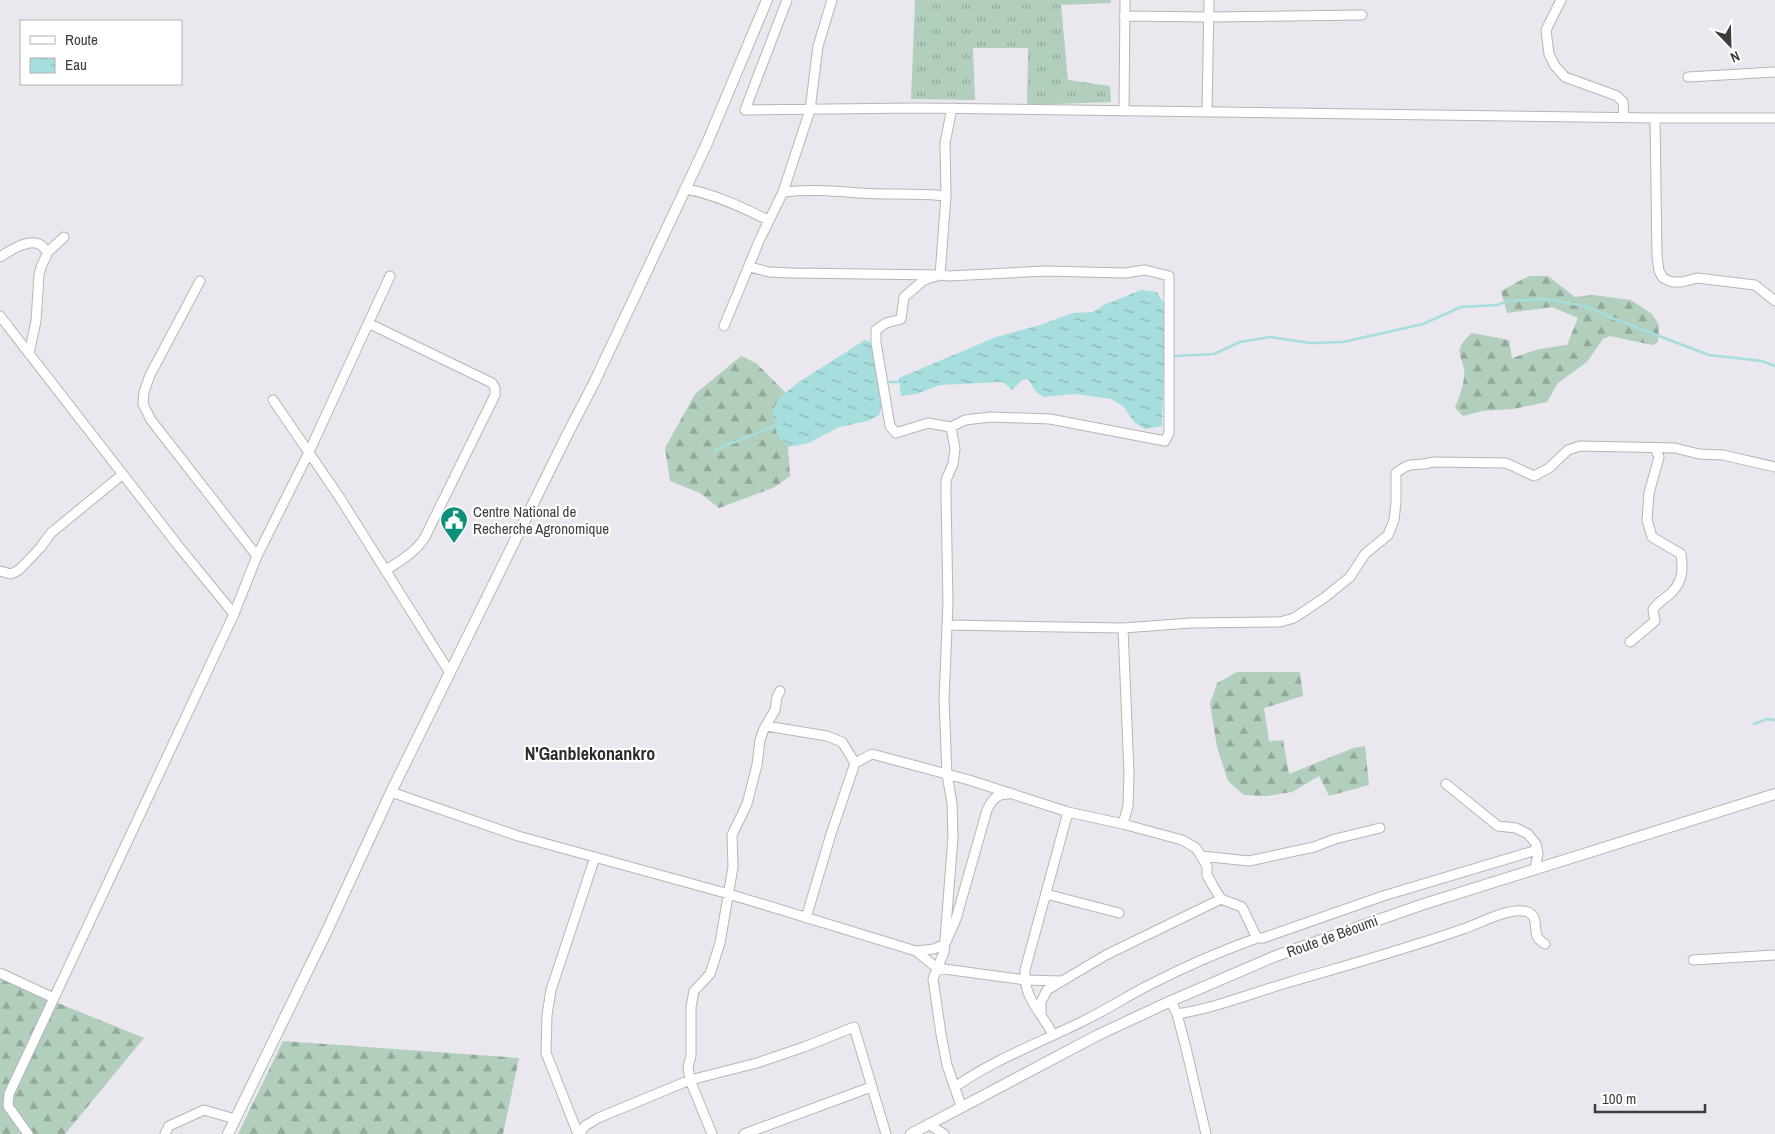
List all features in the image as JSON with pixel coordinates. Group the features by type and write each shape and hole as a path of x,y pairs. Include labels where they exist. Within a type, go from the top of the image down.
{"main road":[{"path":"228,1134 391,792 566,435 594,383 686,189 721,111 766,0"},
{"name":"Route de Béoumi","path":"911,1134 1090,1039 1171,1001 1273,957 1361,925 1535,868 1775,794"}],"street":[{"path":"787,0 745,110 952,108 1624,118 1775,118"},
{"path":"724,326 768,220 783,192 810,110 818,46 832,0"},
{"path":"1124,110 1125,0"},
{"path":"1208,112 1209,0"},
{"path":"1561,0 1546,30 1549,54 1555,66 1565,77 1617,96 1623,102 1624,118"},
{"path":"1124,16 1362,15"},
{"path":"1688,77 1775,72"},
{"path":"940,275 946,196 945,143 952,108"},
{"path":"1655,118 1657,256 1659,271 1663,278 1672,282 1682,282 1697,278 1755,285 1775,301"},
{"path":"686,189 697,191 744,208 768,220"},
{"path":"783,192 804,189 946,196"},
{"path":"29,354 36,320 39,275 44,258 64,237"},
{"path":"0,257 32,243 39,244 48,252"},
{"path":"750,266 769,272 792,273 940,275 950,276 1045,270 1126,273 1145,270 1169,276 1169,433 1165,441 1050,419 990,417 965,420 951,427 928,423 896,433 890,426 876,343 876,330 886,323 901,319 904,297 924,280 940,275"},
{"path":"28,1134 8,1106 8,1099 234,614 257,556 309,452 390,276"},
{"path":"200,281 150,375 144,392 144,404 151,420 257,556"},
{"path":"0,316 234,614"},
{"path":"368,323 492,383 495,388 495,395 491,404 422,543 404,559 386,570"},
{"path":"273,400 386,570 450,674"},
{"path":"951,427 955,449 953,464 946,480 947,624 944,700 947,775 952,804 953,837 944,952 933,979 938,1017 948,1065 961,1106"},
{"path":"947,624 1123,628 1190,623 1280,622 1294,618 1324,598 1350,577 1365,554 1388,535 1394,520 1396,473 1406,465 1425,465 1433,462 1506,463 1534,476 1549,468 1568,450 1580,446 1675,448 1699,454 1723,455 1775,467"},
{"path":"1630,642 1654,620 1653,610 1657,604 1673,591 1683,572 1681,554 1652,537 1647,520 1649,493 1659,457 1655,448"},
{"path":"0,571 11,574 19,570 40,548 51,532 123,474"},
{"path":"1123,628 1129,774 1128,806 1123,824"},
{"path":"712,1134 690,1080 688,1067 692,1056 692,999 694,991 710,974 720,944 733,867 732,835 747,804 758,765 760,740 774,710 780,691"},
{"path":"766,726 827,736 842,742 855,764"},
{"path":"806,918 831,834 855,764 872,754 1068,812 1182,840 1196,848 1206,866 1207,875 1212,886 1221,899 1242,906 1257,938"},
{"path":"1446,784 1498,826 1516,828 1528,834 1536,844 1538,854 1535,868"},
{"path":"391,792 518,836 729,894 916,951 937,968 1025,980 1061,981"},
{"path":"916,951 934,949 945,944 956,919 986,810 993,799 1001,794 1012,794"},
{"path":"1053,1035 1028,995 1025,980 1028,954 1068,812"},
{"path":"1201,856 1249,861 1314,847 1335,839 1380,828"},
{"path":"955,1087 989,1066 1082,1022 1150,984 1216,953 1383,896 1537,850"},
{"path":"579,1134 546,1053 547,1015 551,990 595,857"},
{"path":"1046,894 1119,913"},
{"path":"1041,1014 1041,1002 1047,990 1061,981 1106,955 1221,899"},
{"path":"1177,1014 1210,1008 1362,960 1384,956 1511,911 1529,912 1534,917 1537,936 1544,944"},
{"path":"1693,960 1775,955"},
{"path":"0,973 54,998"},
{"path":"1171,1001 1177,1014 1206,1134"},
{"path":"579,1134 585,1126 598,1118 690,1080 757,1063 854,1027 886,1134"},
{"path":"744,1134 871,1087"},
{"path":"165,1134 170,1126 204,1110 235,1119"},
{"path":"928,1124 944,1134"}],"green space":[{"path":"915,0 1111,0 1111,3 1061,5 1068,80 1110,86 1111,102 1027,105 1028,48 973,48 975,100 911,99"},
{"path":"1529,276 1548,276 1575,297 1593,295 1631,300 1652,314 1659,325 1658,342 1652,345 1610,336 1603,339 1587,362 1558,383 1547,402 1513,409 1482,411 1463,416 1455,408 1462,390 1464,378 1460,351 1465,340 1472,333 1509,340 1512,358 1539,349 1567,345 1578,318 1552,307 1507,313 1501,291"},
{"path":"741,356 756,363 786,393 779,398 777,435 788,447 790,476 775,487 719,508 700,493 670,481 665,448 695,394"},
{"path":"1237,672 1300,672 1303,696 1264,708 1269,741 1283,740 1289,774 1353,748 1365,746 1369,785 1329,796 1319,776 1292,792 1267,796 1244,795 1228,781 1217,747 1210,704 1217,683"},
{"path":"0,976 53,1001 144,1038 65,1134 0,1134"},
{"path":"283,1041 519,1058 503,1134 238,1134"}],"water":[{"path":"1141,290 1157,292 1164,304 1162,426 1145,429 1135,423 1123,406 1111,399 1075,394 1044,397 1036,392 1028,379 1022,380 1012,390 1003,382 940,385 916,394 901,396 899,378 996,337 1040,325 1073,313 1093,312 1104,305"},
{"path":"865,340 870,342 875,362 882,406 879,415 868,421 839,427 809,443 788,447 777,435 772,411 779,398 799,382"}],"waterway":[{"path":"1175,356 1214,354 1240,342 1270,337 1310,343 1343,342 1423,324 1461,307 1545,299 1585,306 1709,355 1762,361 1775,366"},
{"path":"885,382 902,382"},
{"path":"715,450 777,425"},
{"path":"1754,724 1767,719 1775,720"}],"place":[{"name":"Centre National de Recherche Agronomique","path":"454,544"}],"district":[{"name":"N'Ganblekonankro","path":"590,753"}]}
